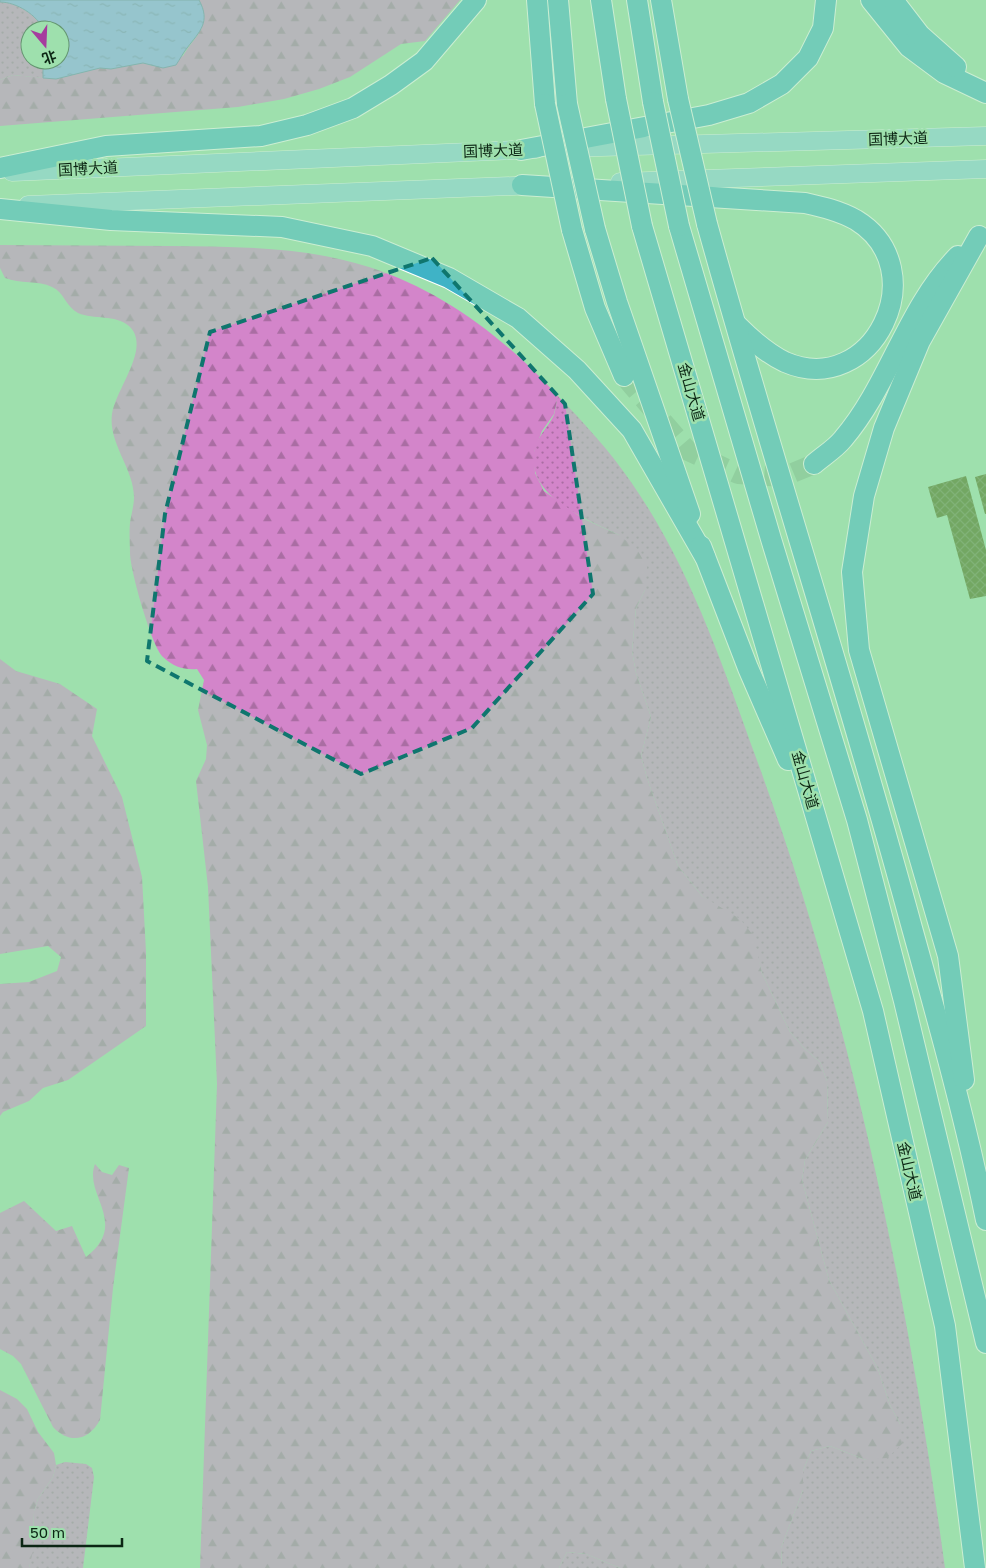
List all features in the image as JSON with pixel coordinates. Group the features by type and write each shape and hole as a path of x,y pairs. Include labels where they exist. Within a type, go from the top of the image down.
{"highway":[{"path":"0,168 106,146 261,136 307,125 352,108 391,85 424,60 476,0"},
{"path":"537,0 545,104 572,230 595,308 624,376"},
{"path":"558,0 567,104 595,229 617,302 705,557 748,668 820,832"},
{"name":"金山大道","path":"601,0 616,99 642,226 873,1011 945,1326 975,1568"},
{"path":"637,0 653,102 680,226 768,529 857,820 904,1001 986,1343"},
{"path":"661,0 678,99 707,224 734,323 878,802 975,1167 986,1220"},
{"path":"665,24 668,0"},
{"path":"521,150 709,115 748,103 782,84 808,58 823,28 826,0"},
{"path":"871,0 909,47 944,72 986,92"},
{"path":"893,0 920,35 986,92"},
{"path":"522,185 806,203 836,211 857,221 879,241 893,272 893,301 881,331 858,355 836,367 812,369 785,362 758,346 734,323"},
{"path":"0,207 111,220 282,227 372,246 449,278 518,318 583,377 632,430 705,557"},
{"path":"975,1167 948,956 859,650 852,572 864,496 884,428 920,341 982,234"},
{"path":"814,464 842,441 863,412 914,314 944,270 982,234"}],"main road":[{"name":"国博大道","path":"0,173 521,150 986,136"},
{"path":"0,207 522,185 986,169"}],"highlighted area":[{"path":"432,258 565,404 593,594 472,728 361,774 147,661 165,514 210,332"}],"green space":[{"path":"199,0 460,0 425,41 401,44 350,77 319,89 284,99 238,107 0,126 0,80 13,75 56,79 100,68 111,69 143,63 154,66 183,56 203,24 203,9"},
{"path":"0,2 13,4 26,10 37,20 20,20 20,70 43,70 43,78 13,75 0,80"},
{"path":"0,245 170,246 270,249 295,251 344,260 396,277 448,303 495,336 558,396 554,414 542,431 534,452 535,473 544,491 582,518 619,535 637,549 647,567 645,590 636,608 632,651 636,673 651,717 641,756 647,778 678,866 702,896 740,919 753,935 762,973 790,1032 820,1062 827,1081 828,1122 805,1160 802,1180 829,1280 878,1369 890,1405 900,1424 902,1444 887,1458 866,1460 830,1446 811,1451 803,1471 803,1490 781,1548 782,1568 620,1568 586,1554 567,1552 559,1568 200,1568 217,1084 208,887 196,781 206,759 207,745 198,710 204,680 197,669 188,669 175,665 163,657 158,650 142,608 131,562 130,523 134,500 133,487 117,446 112,425 112,414 135,356 137,345 135,335 129,326 123,322 111,318 78,313 52,287 41,283 5,278 0,268"},
{"path":"558,396 623,470 652,514 670,546 687,580 716,649 789,854 820,954 848,1055 872,1156 913,1361 945,1568 782,1568 781,1548 803,1490 803,1471 811,1451 830,1446 866,1460 900,1424 890,1405 878,1369 829,1280 802,1180 805,1160 828,1122 827,1081 820,1062 790,1032 762,973 757,955 720,909 702,896 678,866 647,778 641,756 651,717 636,673 632,651 636,608 645,590 619,535 576,514 549,494 540,482 534,468 535,447 554,415"},
{"path":"0,659 16,671 60,684 97,709 92,736 122,797 142,877 146,952 146,1026 68,1080 43,1088 29,1101 3,1112 0,1116 0,984 29,982 57,971 61,957 48,946 0,954"},
{"path":"95,1164 102,1172 112,1175 119,1165 129,1168 113,1288 100,1420 96,1427 85,1436 72,1438 59,1433 53,1427 21,1364 13,1356 0,1349 0,1213 24,1201 56,1231 72,1226 86,1257 99,1245 104,1232 105,1221 93,1176"},
{"path":"0,1390 17,1399 27,1409 38,1432 54,1453 56,1465 53,1477 38,1499 34,1511 33,1551 29,1568 0,1568"},
{"path":"65,1462 86,1464 92,1468 94,1477 83,1568 29,1568 34,1538 34,1511 38,1499 53,1477 56,1465"},
{"path":"567,1552 586,1554 620,1568 559,1568"}],"water":[{"path":"0,0 199,0 204,20 200,31 176,65 163,68 143,63 111,69 100,68 56,79 43,78 43,70 70,70 70,20 37,20 26,10 13,4 0,2"}],"building":[{"path":"986,474 986,514 985,514 975,477"},
{"path":"966,476 986,550 986,596 970,599 947,515 937,518 928,487"}],"tunnel":[{"path":"624,376 688,451 738,474 783,477 814,464"}]}
